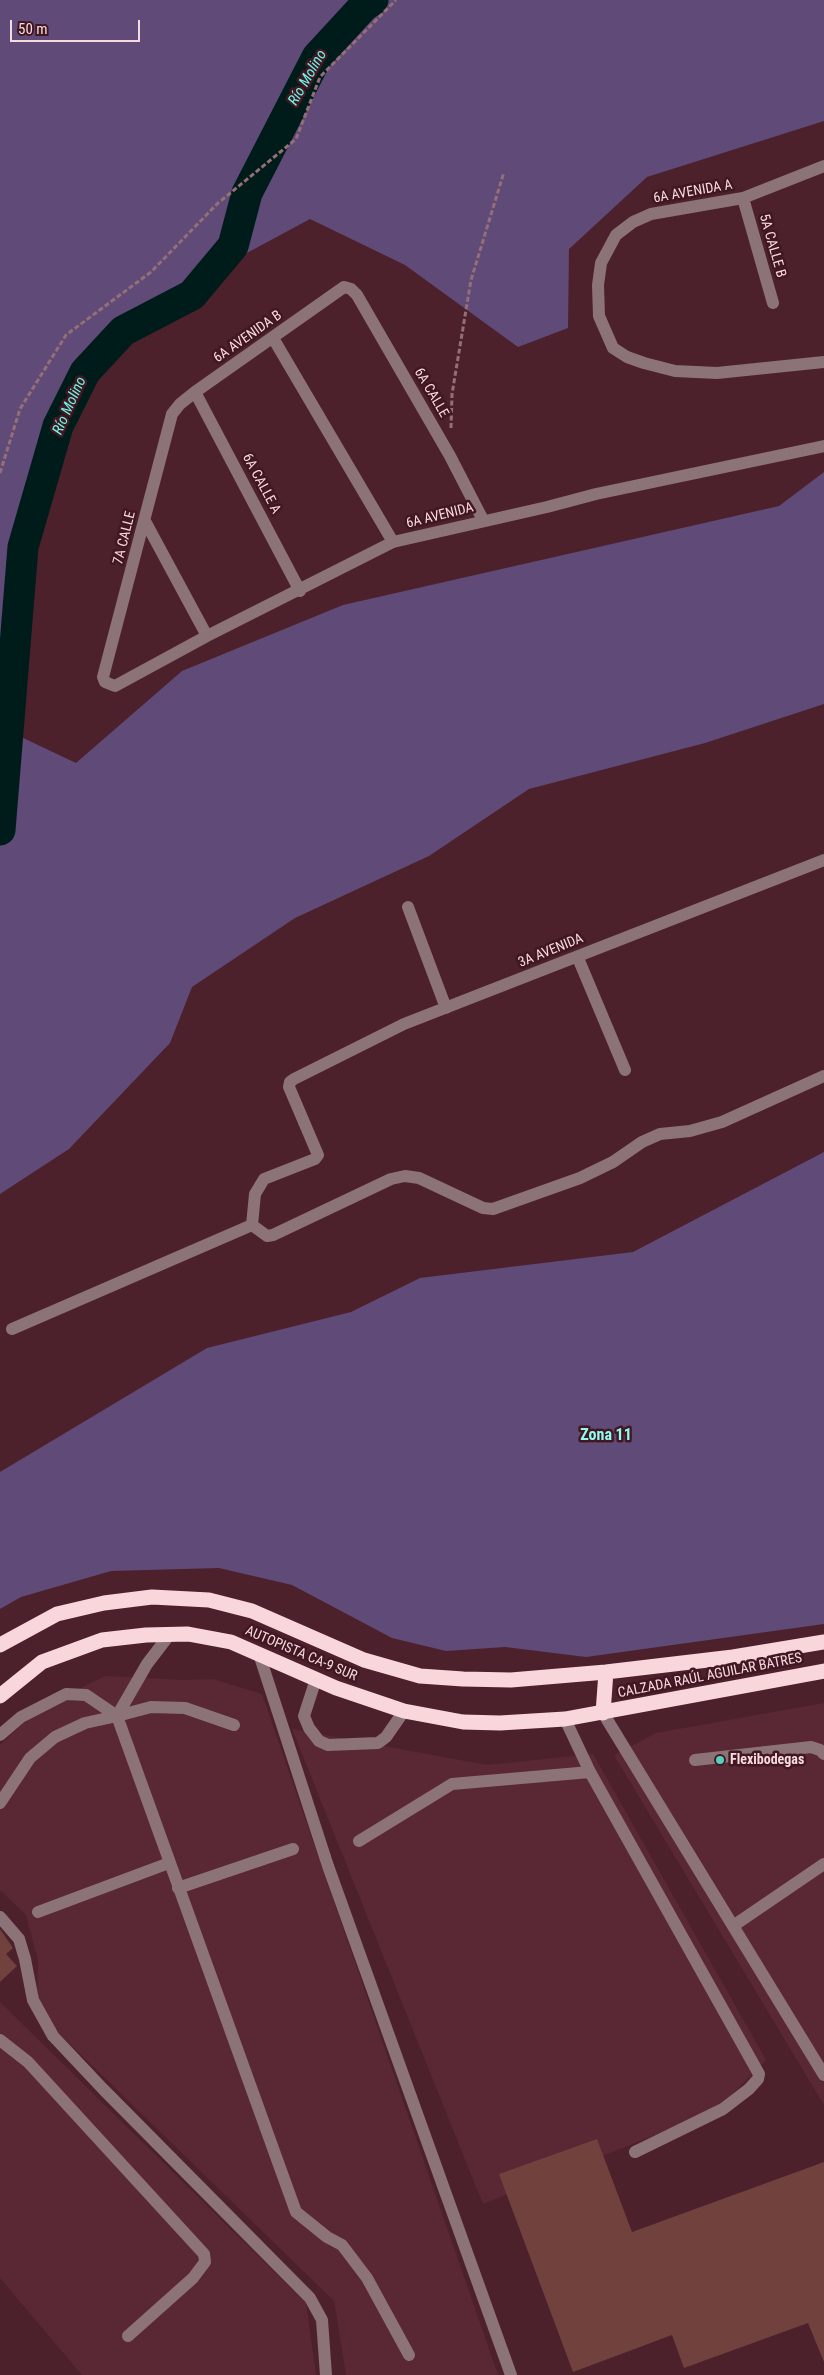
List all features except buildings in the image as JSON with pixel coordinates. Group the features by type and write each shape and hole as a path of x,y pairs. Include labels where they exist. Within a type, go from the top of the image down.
{"highway":[{"name":"AUTOPISTA CA-9 SUR","path":"0,1645 57,1614 104,1603 152,1597 210,1600 252,1611 364,1660 420,1676 511,1680 606,1672"},
{"name":"AUTOPISTA CA-9 SUR","path":"0,1696 42,1662 102,1640 188,1634 231,1642 316,1679 404,1712 463,1722 500,1723 564,1719 603,1713"},
{"name":"CALZADA RAÚL AGUILAR BATRES","path":"606,1672 733,1657 824,1642"},
{"name":"CALZADA RAÚL AGUILAR BATRES","path":"603,1713 824,1671"},
{"path":"603,1713 606,1672"}],"street":[{"name":"6A AVENIDA A","path":"824,166 743,198 651,214 633,222 616,235 601,263 598,285 599,316 613,348 627,357 644,363 675,371 717,373 824,362"},
{"name":"5A CALLE B","path":"743,198 773,303"},
{"name":"6A AVENIDA B","path":"172,414 180,404 195,392 344,287"},
{"name":"6A CALLE","path":"344,287 351,289 357,295 450,456 483,520"},
{"path":"273,338 393,542"},
{"name":"6A CALLE A","path":"195,392 300,591"},
{"name":"7A CALLE","path":"107,668 172,414"},
{"name":"6A AVENIDA","path":"107,668 104,677 105,682 115,686 207,636 300,591 393,542 434,534 483,520 547,507 596,494 792,455 824,446"},
{"path":"145,521 207,636"},
{"name":"3A AVENIDA","path":"252,1225 255,1194 264,1179 315,1159 318,1155 289,1087 290,1082 294,1079 404,1024 578,958 824,860"},
{"path":"408,907 446,1008"},
{"path":"578,958 625,1070"},
{"path":"12,1329 252,1225 267,1236 273,1235 391,1179 405,1176 419,1178 483,1208 493,1208 580,1178 613,1162 642,1142 660,1134 690,1131 722,1122 824,1076"},
{"path":"117,1716 147,1664 170,1634"},
{"path":"259,1654 332,1876 511,2375"},
{"path":"316,1679 304,1716 309,1728 319,1741 328,1745 378,1743 386,1737 404,1712"},
{"path":"0,1735 21,1717 66,1694 86,1695 117,1716 296,2212 327,2237 342,2245 367,2278 409,2355"},
{"path":"0,1803 30,1758 55,1737 85,1723 151,1707 185,1708 234,1725"},
{"path":"603,1713 824,2075"},
{"path":"564,1719 590,1772 759,2074 758,2079 750,2088 723,2109 635,2152"},
{"path":"695,1760 811,1748 820,1750 824,1754"},
{"path":"359,1841 452,1784 590,1772"},
{"path":"178,1888 293,1849"},
{"path":"38,1912 169,1863"},
{"path":"733,1926 824,1864"},
{"path":"0,1917 18,1939 25,1959 33,2000 53,2036 103,2090 310,2298 322,2320 326,2375"},
{"path":"0,2040 28,2062 204,2254 205,2262 193,2278 128,2336"}],"path":[{"path":"0,473 20,409 66,335 151,272 217,204 296,139 320,77 396,0"},
{"path":"451,430 452,394 471,280 504,172"}],"shaded area":[{"path":"0,0 824,0 824,121 647,177 569,249 568,328 518,347 405,265 310,219 169,295 75,392 23,574 2,728 76,763 182,671 343,605 779,506 824,472 824,704 705,743 529,789 429,856 295,918 192,987 170,1043 69,1149 0,1194"},
{"path":"824,1152 824,1624 586,1657 505,1647 446,1651 392,1638 292,1585 219,1568 111,1571 21,1597 0,1609 0,1472 207,1348 351,1312 420,1278 633,1252"},
{"path":"105,1676 182,1680 213,1679 262,1694 498,2375 346,2375 334,2301 37,2012 38,1960 26,1915 0,1890 0,1745 40,1708"},
{"path":"824,1703 824,2105 614,1755 656,1733"},
{"path":"292,1729 487,1765 593,1754 766,2060 717,2110 483,2204"},
{"path":"0,2002 306,2303 316,2375 82,2375 0,2278"}],"waterway":[{"name":"Río Molino","path":"0,830 23,547 58,426 85,372 123,331 192,295 233,246 247,193 317,57 364,6 373,0"}],"place":[{"name":"Flexibodegas","path":"720,1760"}],"district":[{"name":"Zona 11","path":"606,1436"}]}
